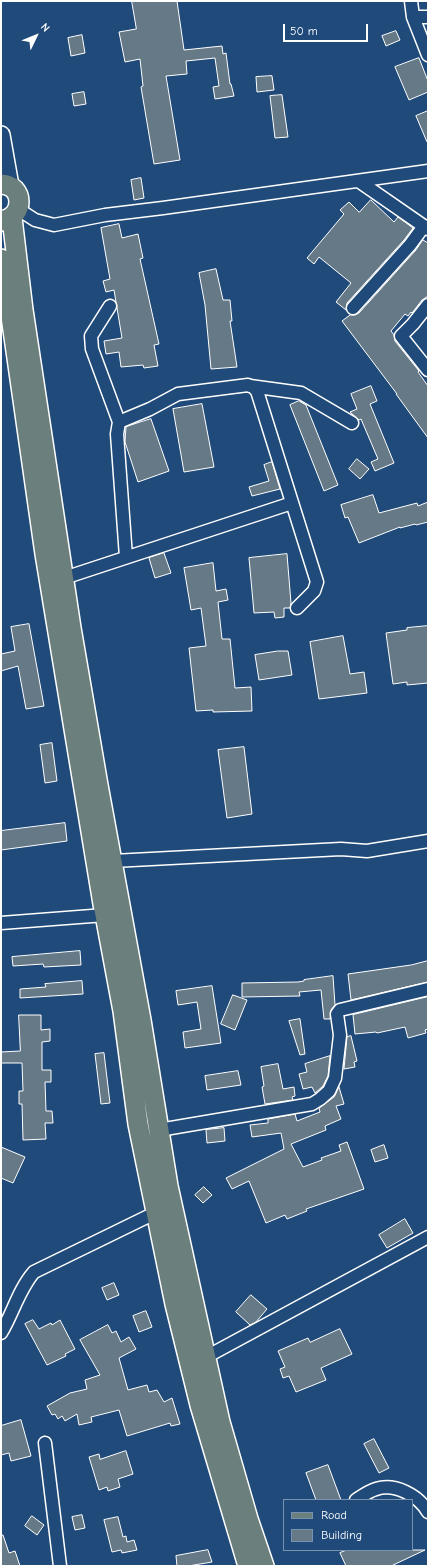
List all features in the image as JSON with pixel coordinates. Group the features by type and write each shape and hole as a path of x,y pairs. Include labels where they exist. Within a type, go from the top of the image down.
{"main road":[{"path":"1,135 5,185 14,190 19,199 10,216 23,310 64,578 168,1186 220,1422 248,1519 264,1566"},
{"path":"1,259 45,554 105,915 123,1011 138,1124 175,1304 200,1405 248,1566"}],"street":[{"path":"411,1 413,17 428,55"},
{"path":"413,17 428,17"},
{"path":"10,216 54,225 105,215 360,182 428,171"},
{"path":"353,308 426,228 360,182"},
{"path":"428,305 401,336 428,370"},
{"path":"110,306 91,336 92,349 119,422 117,434 126,557"},
{"path":"119,422 150,409 178,394 248,385 301,393 352,423"},
{"path":"250,386 257,391 317,582 314,591 297,608"},
{"path":"64,578 292,503"},
{"path":"113,861 341,849 367,851 428,841"},
{"path":"1,923 105,915"},
{"path":"159,1130 312,1104 329,1091 335,1078 340,1035 337,1014 340,1010 428,989"},
{"path":"1,1333 9,1320 26,1281 34,1272 157,1212"},
{"path":"206,1357 428,1237"},
{"path":"45,1443 60,1566"},
{"path":"358,1499 376,1489 390,1487 408,1492 418,1499 428,1512"}],"building":[{"path":"132,1 177,1 184,50 222,46 223,54 226,53 230,84 234,96 215,99 213,87 219,86 215,58 186,61 187,74 166,76 180,160 154,164 141,87 143,86 140,59 125,62 119,32 136,29"},
{"path":"396,31 400,40 386,46 382,36"},
{"path":"82,35 85,53 71,56 68,38"},
{"path":"419,58 428,81 428,92 409,100 395,67"},
{"path":"272,76 274,90 257,92 256,77"},
{"path":"84,92 86,104 74,106 72,94"},
{"path":"282,95 288,137 275,138 270,96"},
{"path":"428,111 428,142 427,142 416,116"},
{"path":"141,178 144,198 134,200 131,180"},
{"path":"371,200 394,222 398,217 413,228 347,303 346,310 336,302 351,283 319,257 314,264 307,258 344,214 340,210 349,202 359,212"},
{"path":"119,224 122,238 138,234 143,258 140,259 159,344 154,345 158,366 144,368 143,365 121,367 119,352 106,354 104,341 122,338 114,290 106,292 103,281 110,279 101,228"},
{"path":"423,240 428,243 428,296 422,300 412,313 411,312 408,316 405,314 391,331 394,335 395,341 419,371 418,372 428,386 428,438 342,321 350,315 359,313 416,250"},
{"path":"216,269 223,300 230,300 232,321 230,321 237,367 211,369 205,305 199,273"},
{"path":"371,386 377,401 370,404 394,463 375,471 371,462 378,459 361,419 359,420 350,412 357,409 351,394"},
{"path":"299,401 306,405 338,485 324,491 290,405"},
{"path":"202,404 214,467 184,472 173,409"},
{"path":"151,419 169,471 138,482 125,442 126,427"},
{"path":"357,459 369,469 360,479 349,469"},
{"path":"272,462 280,489 252,496 249,487 269,481 264,465"},
{"path":"373,495 379,513 417,503 418,506 428,502 428,522 400,527 359,543 348,517 345,518 341,505"},
{"path":"164,553 171,573 155,578 149,558"},
{"path":"287,554 291,603 290,608 284,608 284,617 275,618 274,612 254,613 249,558"},
{"path":"213,563 216,591 226,589 228,600 218,602 222,639 230,639 235,688 251,687 252,711 196,711 189,648 206,646 201,608 191,610 184,568"},
{"path":"29,624 44,706 26,709 18,666 1,671 1,654 15,651 11,627"},
{"path":"428,626 428,683 407,685 407,682 393,684 386,633 407,630 407,628"},
{"path":"343,636 350,674 364,672 367,693 319,699 310,642"},
{"path":"278,651 288,651 292,675 259,680 255,655"},
{"path":"52,743 57,781 45,783 40,745"},
{"path":"244,747 252,814 227,818 218,750"},
{"path":"65,823 67,841 1,850 1,831"},
{"path":"80,951 81,965 44,967 43,964 13,966 12,957"},
{"path":"428,961 428,982 351,1000 348,974 411,965"},
{"path":"333,976 335,1005 331,1010 330,1019 324,1019 321,990 299,992 300,996 242,997 242,983 298,982"},
{"path":"82,981 83,994 20,998 20,989 46,987 45,984"},
{"path":"212,986 221,1043 185,1048 183,1032 201,1029 197,1002 178,1005 176,991"},
{"path":"233,995 247,1000 235,1030 221,1024"},
{"path":"428,997 428,1029 425,1030 426,1033 408,1038 405,1027 377,1033 355,1034 353,1015"},
{"path":"19,1015 41,1015 41,1030 50,1029 50,1041 42,1042 42,1070 51,1070 51,1082 45,1082 46,1111 52,1111 53,1123 45,1123 46,1139 23,1140 22,1104 19,1104 19,1091 23,1091 22,1063 1,1063 1,1052 20,1051"},
{"path":"300,1019 305,1054 300,1055 289,1021"},
{"path":"351,1036 357,1061 354,1062 355,1067 344,1069 347,1037"},
{"path":"104,1053 110,1103 101,1104 95,1054"},
{"path":"330,1056 328,1076 323,1086 315,1093 312,1087 303,1089 299,1074 307,1072 305,1064"},
{"path":"278,1064 283,1089 294,1087 295,1096 292,1097 293,1100 265,1104 261,1067"},
{"path":"238,1071 241,1085 207,1090 205,1076"},
{"path":"339,1087 344,1104 336,1106 341,1119 325,1126 326,1130 291,1144 303,1167 322,1160 321,1158 341,1151 339,1145 347,1142 364,1189 306,1209 307,1211 287,1219 285,1215 266,1223 249,1181 232,1189 226,1178 284,1149 281,1133 252,1137 250,1125 268,1123 268,1119 295,1114 297,1121 320,1112 319,1108 334,1097"},
{"path":"224,1128 225,1141 207,1143 206,1130"},
{"path":"384,1145 388,1158 375,1162 371,1150"},
{"path":"1,1147 25,1157 13,1183 1,1178"},
{"path":"204,1187 212,1195 203,1203 195,1195"},
{"path":"405,1219 413,1233 387,1248 379,1235"},
{"path":"114,1283 119,1295 107,1300 102,1288"},
{"path":"251,1295 267,1309 256,1322 250,1325 236,1312"},
{"path":"146,1311 152,1327 139,1332 133,1316"},
{"path":"33,1320 39,1329 51,1323 52,1325 60,1320 75,1349 65,1354 66,1356 47,1365 25,1324"},
{"path":"108,1325 112,1333 116,1331 121,1342 129,1337 136,1349 119,1358 128,1390 147,1385 149,1392 157,1390 164,1402 172,1398 180,1424 171,1426 170,1423 127,1436 119,1410 91,1417 92,1422 79,1425 77,1414 65,1421 62,1416 58,1419 55,1414 52,1415 47,1406 70,1393 87,1389 85,1380 100,1375 80,1340"},
{"path":"340,1329 352,1354 321,1368 326,1380 296,1392 289,1376 283,1378 280,1369 285,1367 278,1351 308,1338 310,1342"},
{"path":"21,1420 31,1456 11,1461 9,1453 1,1455 1,1426"},
{"path":"374,1439 389,1468 379,1473 364,1444"},
{"path":"126,1451 133,1474 118,1479 120,1487 108,1491 107,1487 99,1490 89,1457 99,1454 100,1459"},
{"path":"328,1465 341,1499 316,1499 306,1473"},
{"path":"82,1515 85,1528 75,1530 72,1517"},
{"path":"32,1516 44,1525 37,1535 25,1526"},
{"path":"118,1517 123,1537 126,1536 127,1542 134,1540 137,1550 122,1553 121,1550 112,1552 104,1520"},
{"path":"1,1535 3,1535 9,1553 15,1551 20,1566 1,1566"},
{"path":"208,1550 212,1562 188,1566 177,1566 176,1556"},
{"path":"425,1550 391,1566 346,1566 340,1553 345,1551"}]}
